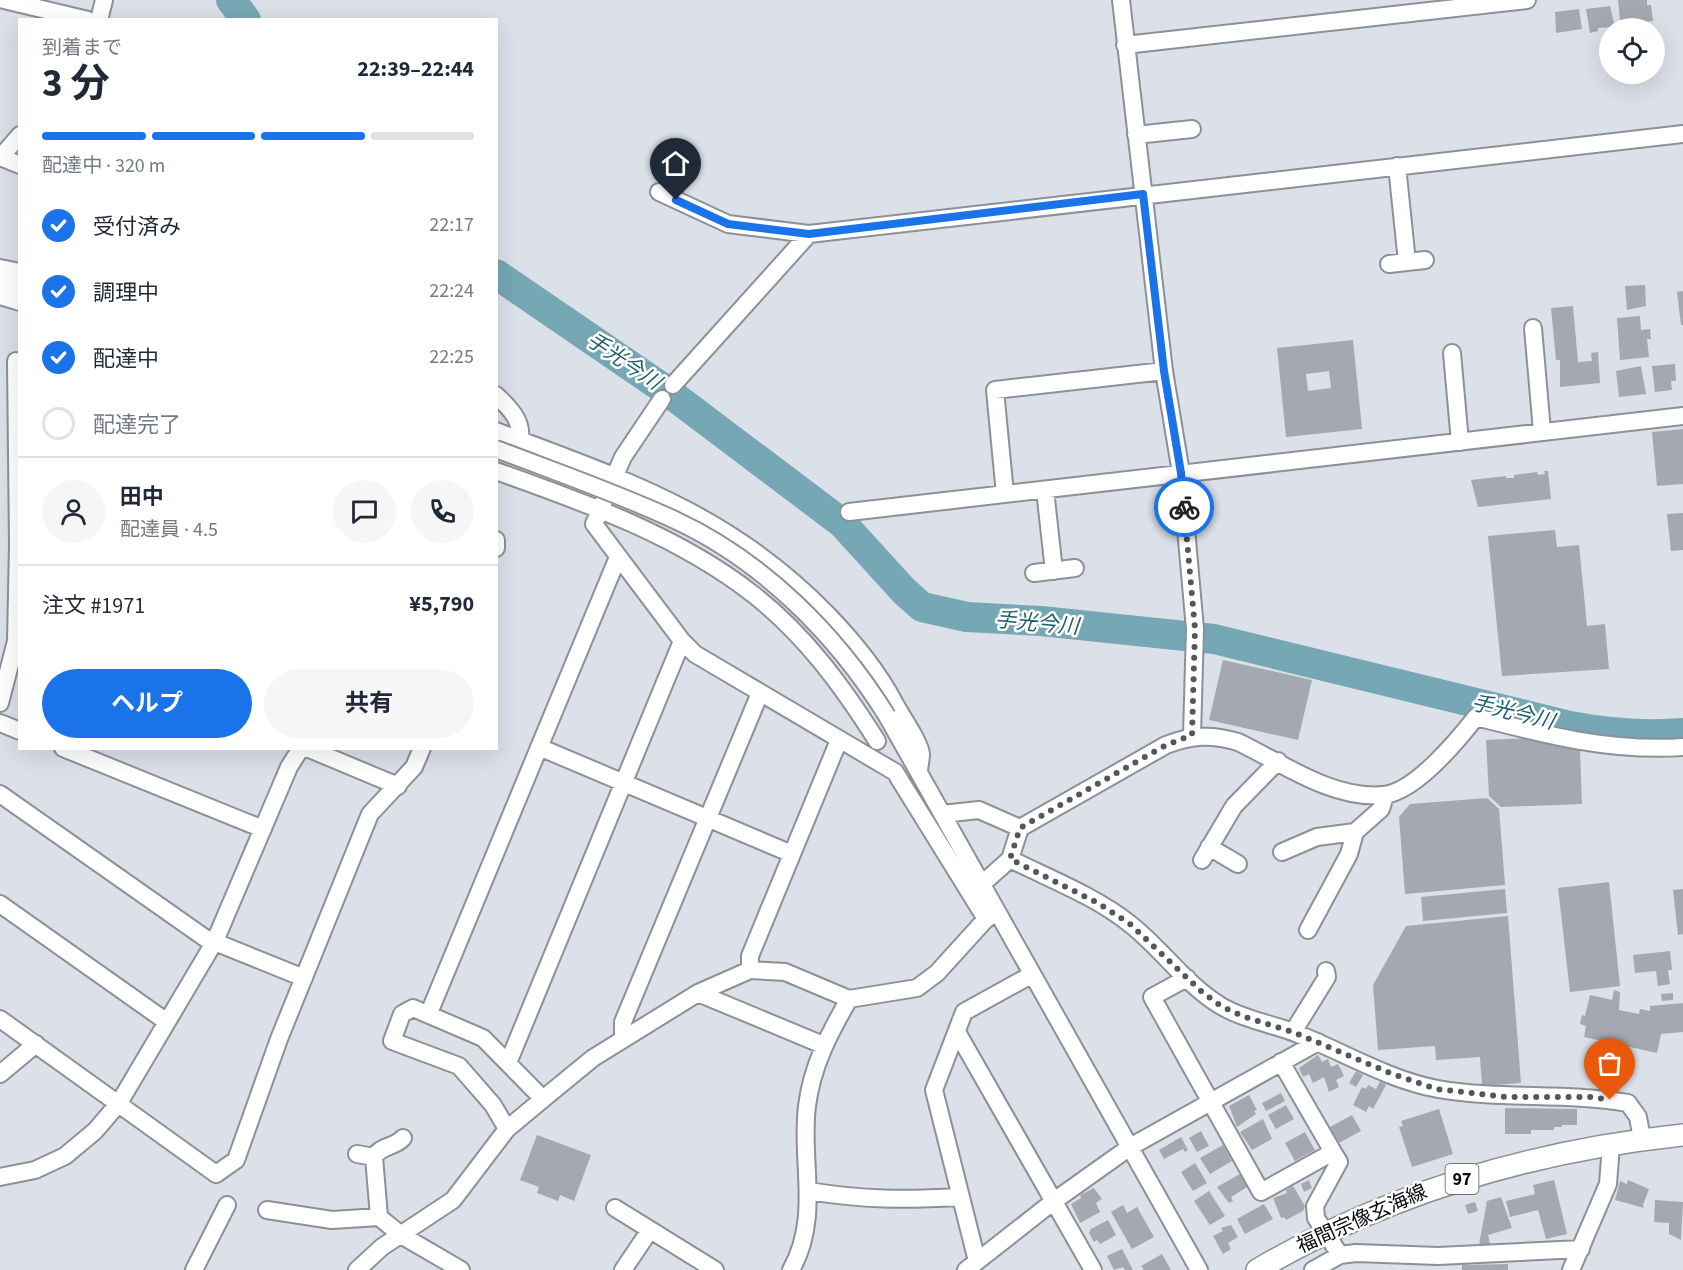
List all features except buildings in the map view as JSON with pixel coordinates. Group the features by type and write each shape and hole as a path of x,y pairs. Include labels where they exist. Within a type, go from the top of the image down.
{"main road":[{"name":"福間宗像玄海線","path":"1257,1270 1278,1264 1326,1232 1377,1209 1478,1174 1642,1139 1683,1135"}],"street":[{"path":"4,0 80,18"},
{"path":"100,18 104,0"},
{"path":"1121,0 1164,371 1181,473 1194,636 1192,735"},
{"path":"1125,45 1527,0"},
{"path":"1136,135 1192,129"},
{"path":"658,192 728,224 809,234 1683,134"},
{"path":"18,137 0,157 18,164"},
{"path":"1396,166 1407,262"},
{"path":"673,385 809,234"},
{"path":"1389,264 1425,260"},
{"path":"0,268 18,272"},
{"path":"0,282 18,286"},
{"path":"0,296 18,301"},
{"path":"1533,328 1542,431"},
{"path":"1452,352 1460,441"},
{"path":"12,361 18,452"},
{"path":"1005,494 995,390 1164,371"},
{"path":"498,397 517,418 521,440 503,473 655,533 706,560 755,595 822,661 847,693 877,741"},
{"path":"663,399 623,457 594,524 682,641 695,654 895,772 1031,975 1199,1270"},
{"path":"849,513 1683,416"},
{"path":"498,431 615,476 712,522 801,586 842,629 882,679 921,753 919,772"},
{"path":"498,449 676,520 727,550 760,573 817,625 846,658 891,723 981,885 991,916"},
{"path":"1045,490 1054,571"},
{"path":"429,1013 618,557"},
{"path":"0,703 12,640 18,559"},
{"path":"1034,573 1075,568"},
{"path":"508,1064 682,641"},
{"path":"623,1038 623,1022 759,693"},
{"path":"981,885 1010,859 1020,828 1166,745 1192,735 1230,740 1335,788 1360,795 1385,796 1409,784 1447,754 1476,717 1591,745 1640,748 1683,747"},
{"path":"0,723 18,730"},
{"path":"858,752 877,741 891,723"},
{"path":"750,970 750,956 839,740"},
{"path":"539,747 792,854"},
{"path":"68,750 262,829"},
{"path":"0,1178 35,1170 65,1155 95,1131 119,1103 215,941 288,767 300,750"},
{"path":"312,750 398,786"},
{"path":"0,1019 216,1174 236,1160 304,978 370,814 414,767 421,750"},
{"path":"1238,864 1206,854 1234,806 1278,762"},
{"path":"0,794 205,938 304,978"},
{"path":"1282,852 1317,837 1355,832 1382,809 1385,796"},
{"path":"942,814 979,810 1020,828"},
{"path":"1308,930 1349,854 1355,832"},
{"path":"1010,859 1098,903 1130,924 1187,978 1221,1006 1242,1016 1293,1032 1390,1073 1436,1089 1506,1097 1591,1097 1628,1103 1638,1117 1642,1139"},
{"path":"0,904 167,1022"},
{"path":"357,1270 382,1247 453,1200 507,1129 543,1099 623,1038 698,993 750,970 785,972 849,999 917,988 937,973 991,916"},
{"path":"1293,1032 1327,978 1326,970"},
{"path":"1031,975 964,1012 934,1090 960,1197 971,1266 1054,1201 1130,1147 1318,1042"},
{"path":"1187,978 1152,998 1261,1192 1333,1152"},
{"path":"698,993 823,1045"},
{"path":"791,1270 803,1245 809,1191 806,1109 812,1073 823,1045 849,999"},
{"path":"507,1129 493,1105 459,1066 393,1041 402,1014 413,1008 483,1038 543,1099"},
{"path":"957,1032 1093,1270"},
{"path":"0,1074 36,1044"},
{"path":"1281,1062 1339,1162 1315,1206 1316,1218 1340,1255"},
{"path":"403,1138 399,1142 365,1156 379,1217 401,1234 461,1270"},
{"path":"1571,1270 1608,1184 1611,1145"},
{"path":"809,1191 861,1199 908,1200 960,1197"},
{"path":"194,1270 227,1205"},
{"path":"615,1208 715,1270"},
{"path":"267,1210 332,1220 379,1217"},
{"path":"623,1270 650,1230"},
{"path":"1313,1270 1340,1255 1376,1253 1438,1256 1581,1249"}],"waterway":[{"name":"手光今川","path":"231,0 244,18"},
{"name":"手光今川","path":"498,275 667,391 842,523 904,591 922,607 967,617 1041,621 1214,639 1570,726 1626,733 1683,733"}],"way so far":[{"path":"1184,507 1195,629 1192,735 1166,745 1020,828 1010,859 1098,903 1130,924 1202,992 1221,1006 1242,1016 1293,1032 1390,1073 1436,1089 1506,1097 1591,1097 1610,1100"}],"route":[{"path":"676,200 728,224 760,230 809,234 826,230 1143,194 1164,371 1181,473 1184,507"}]}
